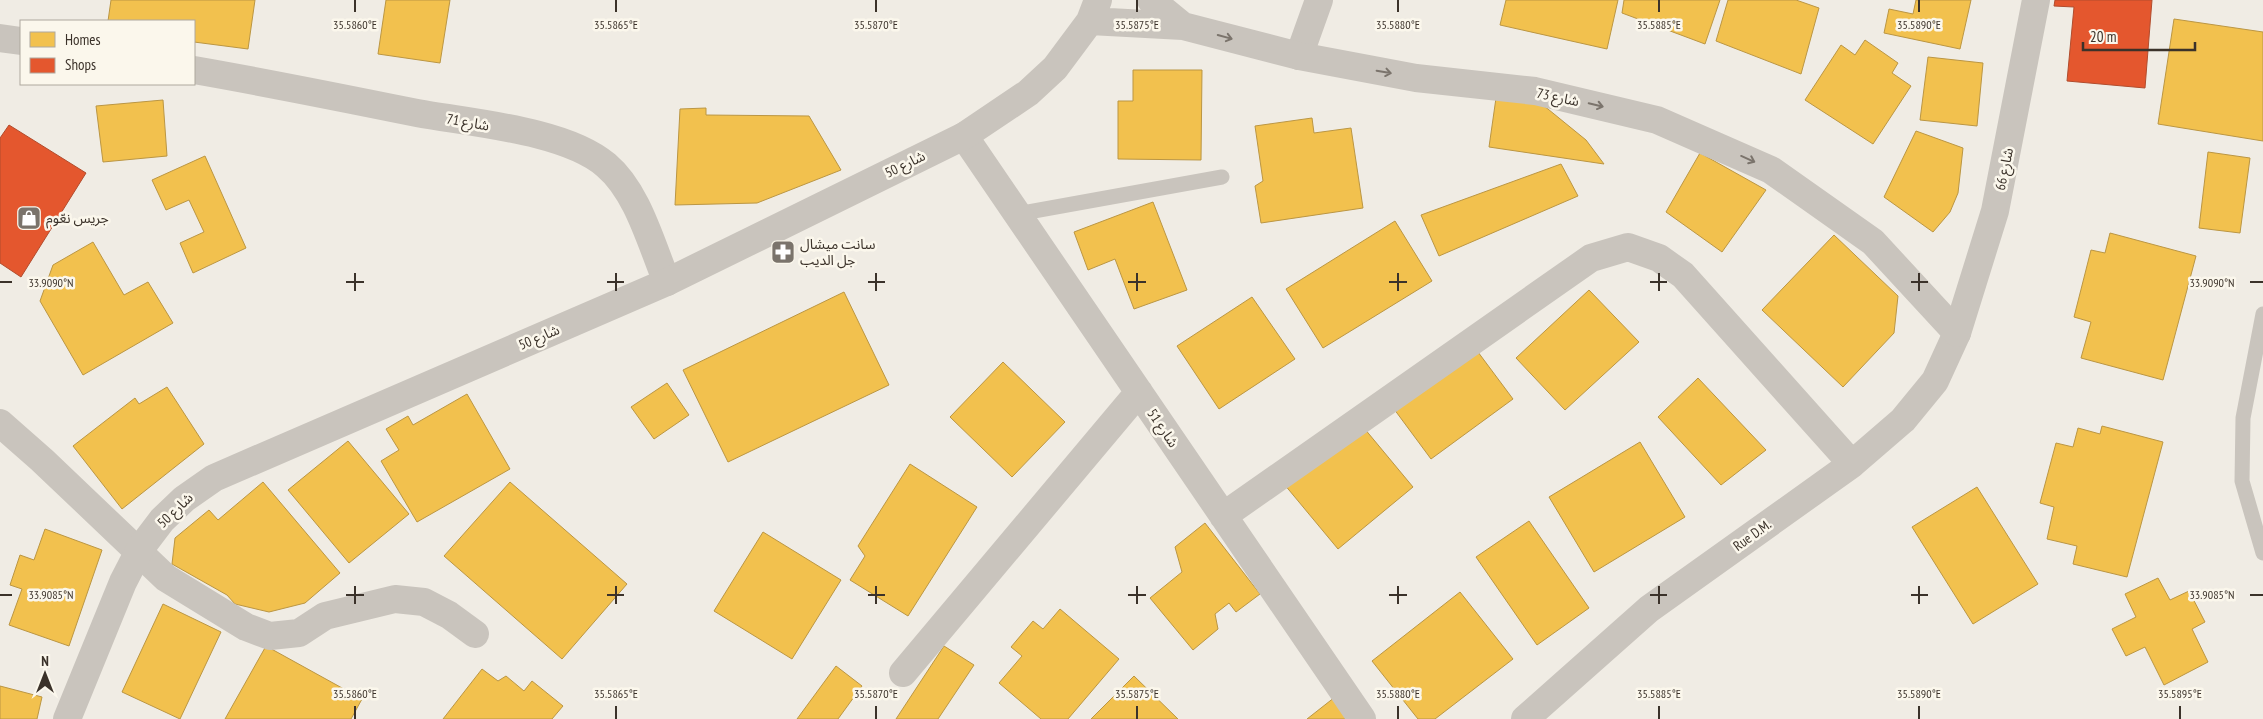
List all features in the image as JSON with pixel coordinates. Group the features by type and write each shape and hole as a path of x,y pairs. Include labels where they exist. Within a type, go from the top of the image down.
{"street":[{"path":"1151,0 1183,26"},
{"path":"1299,56 1319,0"},
{"name":"شارع 66","path":"1957,334 1995,212 2036,0"},
{"name":"شارع 73","path":"1094,10 1183,26 1299,56 1416,78 1535,91 1657,120 1771,170 1873,242 1957,334"},
{"name":"شارع 50","path":"67,719 123,582 138,554 162,520 184,499 214,478 667,282 964,136 1028,93 1055,68 1094,10"},
{"path":"0,38 20,41"},
{"name":"شارع 71","path":"195,70 521,132 577,147 594,155 620,181 641,218 667,282"},
{"name":"شارع 51","path":"964,136 1362,719"},
{"path":"1223,516 1591,258 1628,246 1659,258 1683,275 1852,464"},
{"name":"Rue D.M.","path":"1525,719 1649,609 1852,464 1903,420 1936,381 1957,334"},
{"path":"904,673 1139,392"},
{"path":"0,423 42,460 138,554 166,578 246,627 270,636 298,633 325,616 395,599 424,602 449,615 475,634"}],"lane":[{"path":"1017,214 1222,177"},
{"path":"2263,314 2243,418 2242,481 2263,553"}],"building: Homes":[{"path":"111,0 255,0 248,49 195,42 195,20 108,20"},
{"path":"386,0 450,0 440,63 378,54"},
{"path":"1506,0 1618,0 1607,49 1500,25"},
{"path":"1624,0 1720,0 1705,44 1622,13"},
{"path":"1728,0 1796,0 1819,8 1801,74 1716,41"},
{"path":"1916,0 1971,0 1960,49 1884,33 1889,9 1913,14"},
{"path":"2174,19 2263,32 2263,141 2158,124"},
{"path":"1865,40 1898,63 1892,73 1911,86 1873,144 1805,100 1841,45 1855,55"},
{"path":"1928,57 1983,63 1977,126 1920,120"},
{"path":"1133,70 1202,70 1201,160 1118,159 1118,101 1133,101"},
{"path":"1496,98 1543,105 1586,140 1604,164 1489,147"},
{"path":"163,100 167,156 103,162 96,106"},
{"path":"706,108 706,115 809,116 841,170 757,203 675,205 680,109"},
{"path":"1312,118 1314,133 1351,128 1363,208 1261,223 1255,186 1263,181 1255,126"},
{"path":"1916,131 1963,148 1958,193 1950,212 1933,232 1884,197"},
{"path":"2208,152 2250,158 2240,233 2199,228"},
{"path":"1700,153 1766,190 1722,252 1666,212"},
{"path":"205,156 246,248 193,273 180,243 204,232 189,200 166,210 152,180"},
{"path":"1561,164 1578,196 1439,256 1421,215"},
{"path":"1153,202 1187,290 1134,309 1115,259 1088,270 1074,232"},
{"path":"1395,221 1432,281 1323,348 1286,289"},
{"path":"2110,233 2196,256 2163,380 2081,358 2091,322 2074,317 2091,250 2105,253"},
{"path":"1834,235 1898,296 1894,333 1843,387 1762,310"},
{"path":"93,242 124,295 148,282 173,323 83,375 40,301 53,265"},
{"path":"1589,290 1639,342 1565,410 1516,358"},
{"path":"844,292 889,385 728,462 683,370"},
{"path":"1252,297 1295,359 1219,409 1177,346"},
{"path":"1475,348 1513,399 1431,459 1394,409"},
{"path":"1003,362 1065,422 1012,477 950,417"},
{"path":"1698,378 1766,450 1721,485 1658,417"},
{"path":"667,383 689,415 654,439 631,407"},
{"path":"167,387 204,444 122,509 73,446 135,398 139,404"},
{"path":"467,394 510,469 417,522 381,461 399,450 386,429 408,416 413,425"},
{"path":"1359,422 1413,487 1338,549 1284,484"},
{"path":"2102,426 2163,442 2127,577 2073,564 2077,546 2047,539 2054,507 2040,503 2056,443 2073,447 2078,428 2100,434"},
{"path":"348,441 409,514 349,563 288,490"},
{"path":"1640,442 1685,517 1594,572 1549,497"},
{"path":"910,464 977,507 908,616 850,580 865,556 858,546"},
{"path":"263,482 340,573 305,603 269,612 235,604 227,595 172,564 175,538 209,510 218,520"},
{"path":"510,482 627,584 562,659 444,556"},
{"path":"1977,487 2038,584 1973,624 1912,527"},
{"path":"1529,521 1589,608 1537,645 1476,557"},
{"path":"1205,523 1260,594 1236,612 1229,603 1215,614 1218,629 1193,650 1150,598 1182,572 1175,547"},
{"path":"45,529 102,550 69,646 9,625 22,589 10,585 20,555 34,560"},
{"path":"763,532 841,580 792,659 714,611"},
{"path":"2158,578 2170,600 2189,591 2205,622 2192,629 2208,662 2164,685 2145,647 2126,656 2112,629 2136,617 2125,594"},
{"path":"1460,592 1513,659 1435,719 1418,719 1372,661"},
{"path":"163,604 221,632 180,719 122,692"},
{"path":"1060,609 1119,659 1068,719 1041,719 999,683 1022,656 1011,647 1033,621 1043,629"},
{"path":"266,646 362,699 351,719 225,719"},
{"path":"944,646 974,665 938,719 896,719"},
{"path":"836,666 862,686 838,719 797,719"},
{"path":"482,669 498,681 506,676 524,691 532,681 563,706 552,719 443,719"},
{"path":"1134,676 1178,719 1091,719"},
{"path":"0,686 42,697 37,719 0,719"},
{"path":"1335,697 1353,719 1307,719"}],"building: Shops":[{"path":"2055,0 2152,0 2145,88 2067,81 2074,7 2054,6"},
{"name":"جريس نعّوم","path":"9,125 86,173 21,277 0,263 0,138"}],"place":[{"name":"جريس نعّوم","path":"29,218"},
{"name":"سانت ميشال جل الديب","path":"783,252"}]}
